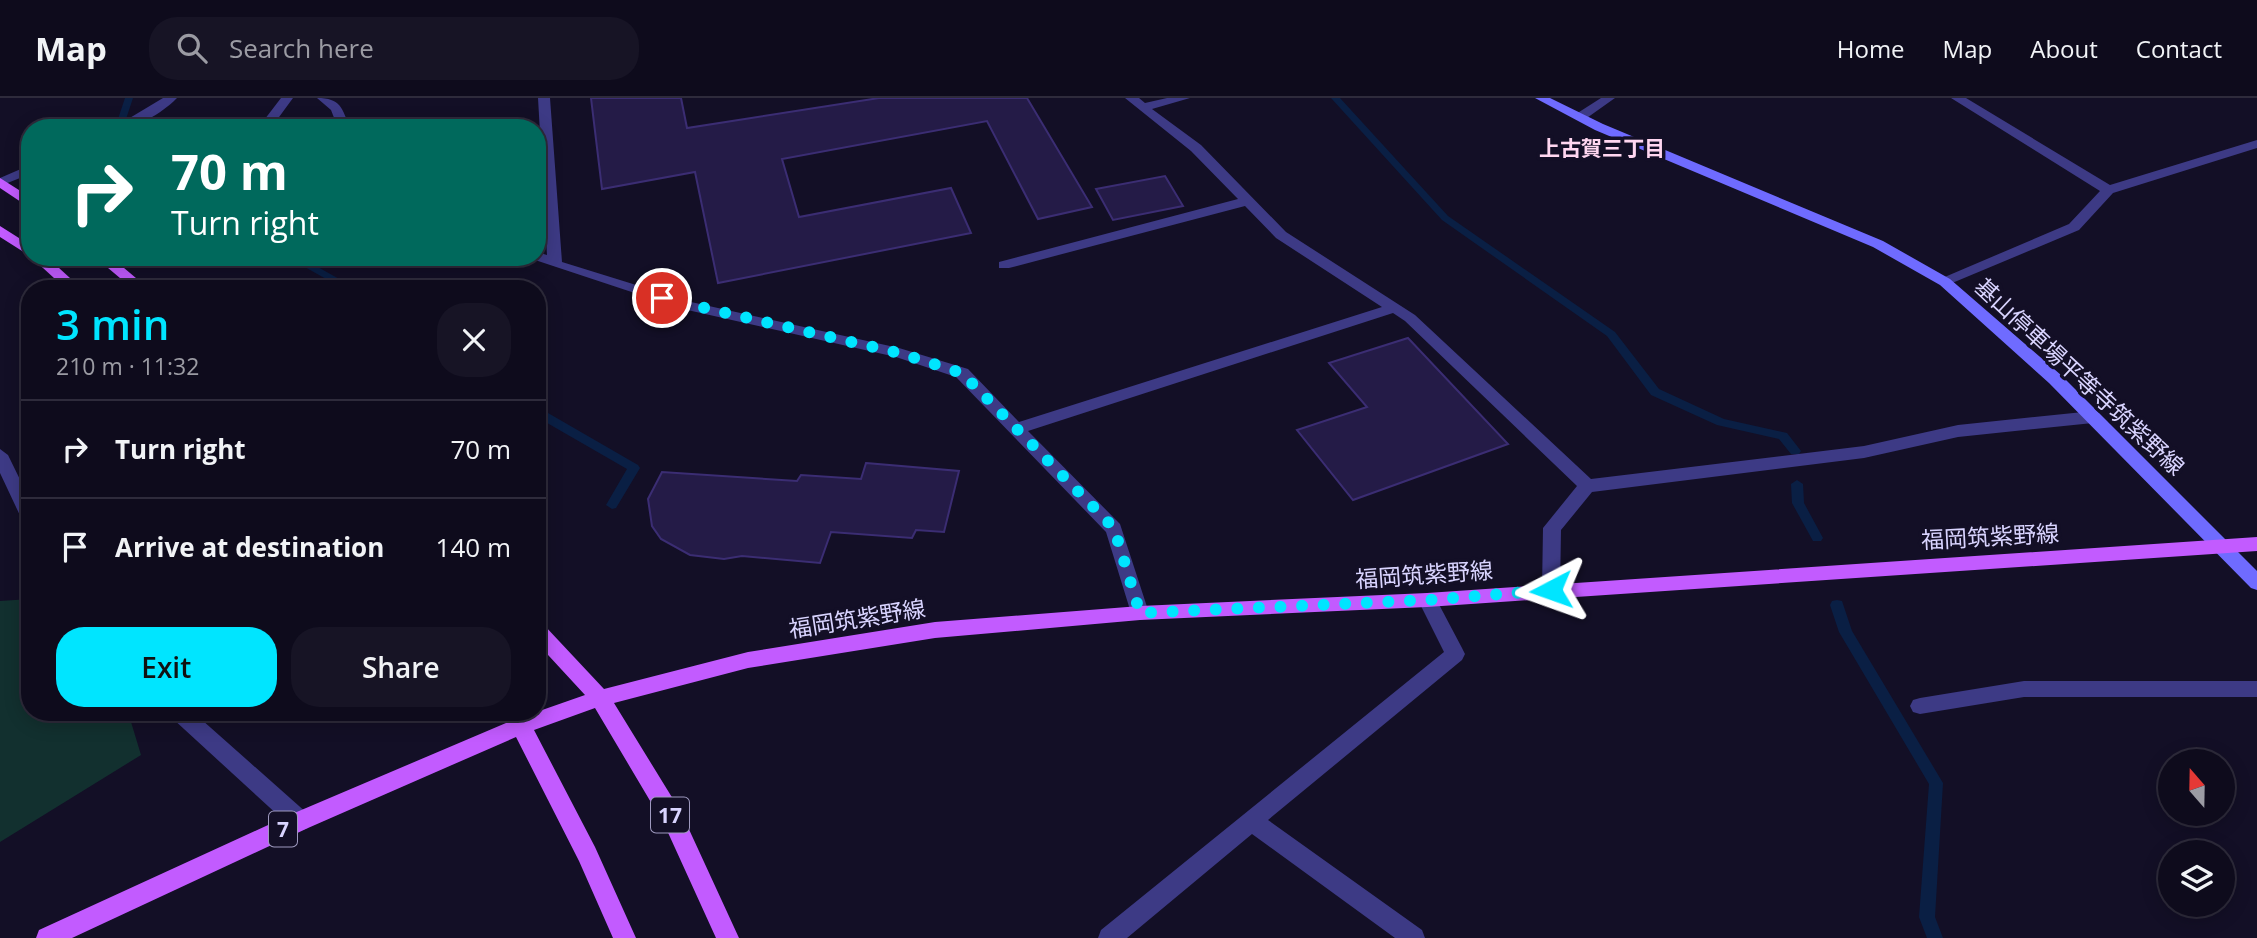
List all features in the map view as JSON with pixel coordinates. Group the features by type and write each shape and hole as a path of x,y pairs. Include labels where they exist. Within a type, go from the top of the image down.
{"main road":[{"name":"基山停車場平等寺筑紫野線","path":"1541,98 1878,244 1945,282 2056,379 2257,583"},
{"path":"1,182 21,197"},
{"path":"0,230 21,245"},
{"path":"48,266 65,280"},
{"path":"113,266 131,280"},
{"name":"福岡筑紫野線","path":"600,698 748,660 922,632 1140,613 1427,600 2257,544"},
{"path":"546,640 600,698"},
{"name":"7","path":"546,711 600,698"},
{"name":"17","path":"600,698 673,819 728,938"},
{"name":"7","path":"47,938 510,721"},
{"path":"515,721 587,854 625,938"}],"street":[{"path":"138,119 171,98"},
{"path":"271,119 287,98"},
{"path":"323,98 336,108 340,119"},
{"path":"544,98 545,119"},
{"path":"1137,103 1184,98"},
{"path":"1580,117 1609,98"},
{"path":"1958,98 2108,190"},
{"path":"1137,103 1196,148 1281,235 1410,318 1587,486"},
{"path":"546,128 555,264"},
{"path":"1945,282 2074,227 2108,190 2257,144"},
{"path":"1,182 21,173"},
{"path":"1004,265 1247,201"},
{"path":"546,260 688,306 899,353 962,373 1114,528 1140,613"},
{"path":"1018,429 1394,308"},
{"path":"1551,590 1552,528 1587,486 1864,452 1958,431 2093,417"},
{"path":"0,454 21,500"},
{"path":"1109,938 1455,654 1427,600"},
{"path":"1920,706 2024,689 2257,689"},
{"path":"189,721 300,821"},
{"path":"1252,821 1413,938"}],"green space":[{"path":"21,600 21,721 131,721 141,755 0,842 0,601"}],"building":[{"path":"591,98 681,98 687,128 879,98 1027,98 1092,207 1038,219 987,121 782,159 799,217 951,188 971,233 718,283 695,172 602,189"},
{"path":"1165,176 1183,206 1113,220 1096,189"},
{"path":"1408,338 1508,444 1353,500 1297,430 1367,407 1329,363"},
{"path":"866,463 959,471 944,532 916,530 912,538 831,532 820,563 742,556 724,559 690,555 661,539 652,526 648,499 662,472 797,481 801,475 861,479"}],"waterway":[{"path":"122,119 129,98"},
{"path":"1335,98 1445,218 1611,334 1655,392 1721,422 1783,436 1795,451"},
{"path":"309,266 335,280"},
{"path":"546,417 634,468 612,505"},
{"path":"1797,484 1798,503 1817,538"},
{"path":"1837,605 1846,632 1936,783 1927,917 1935,938"}],"district":[{"name":"上古賀三丁目","path":"1602,148"}],"route":[{"path":"662,298 899,353 962,373 1114,528 1140,613 1427,600 1551,590"}]}
